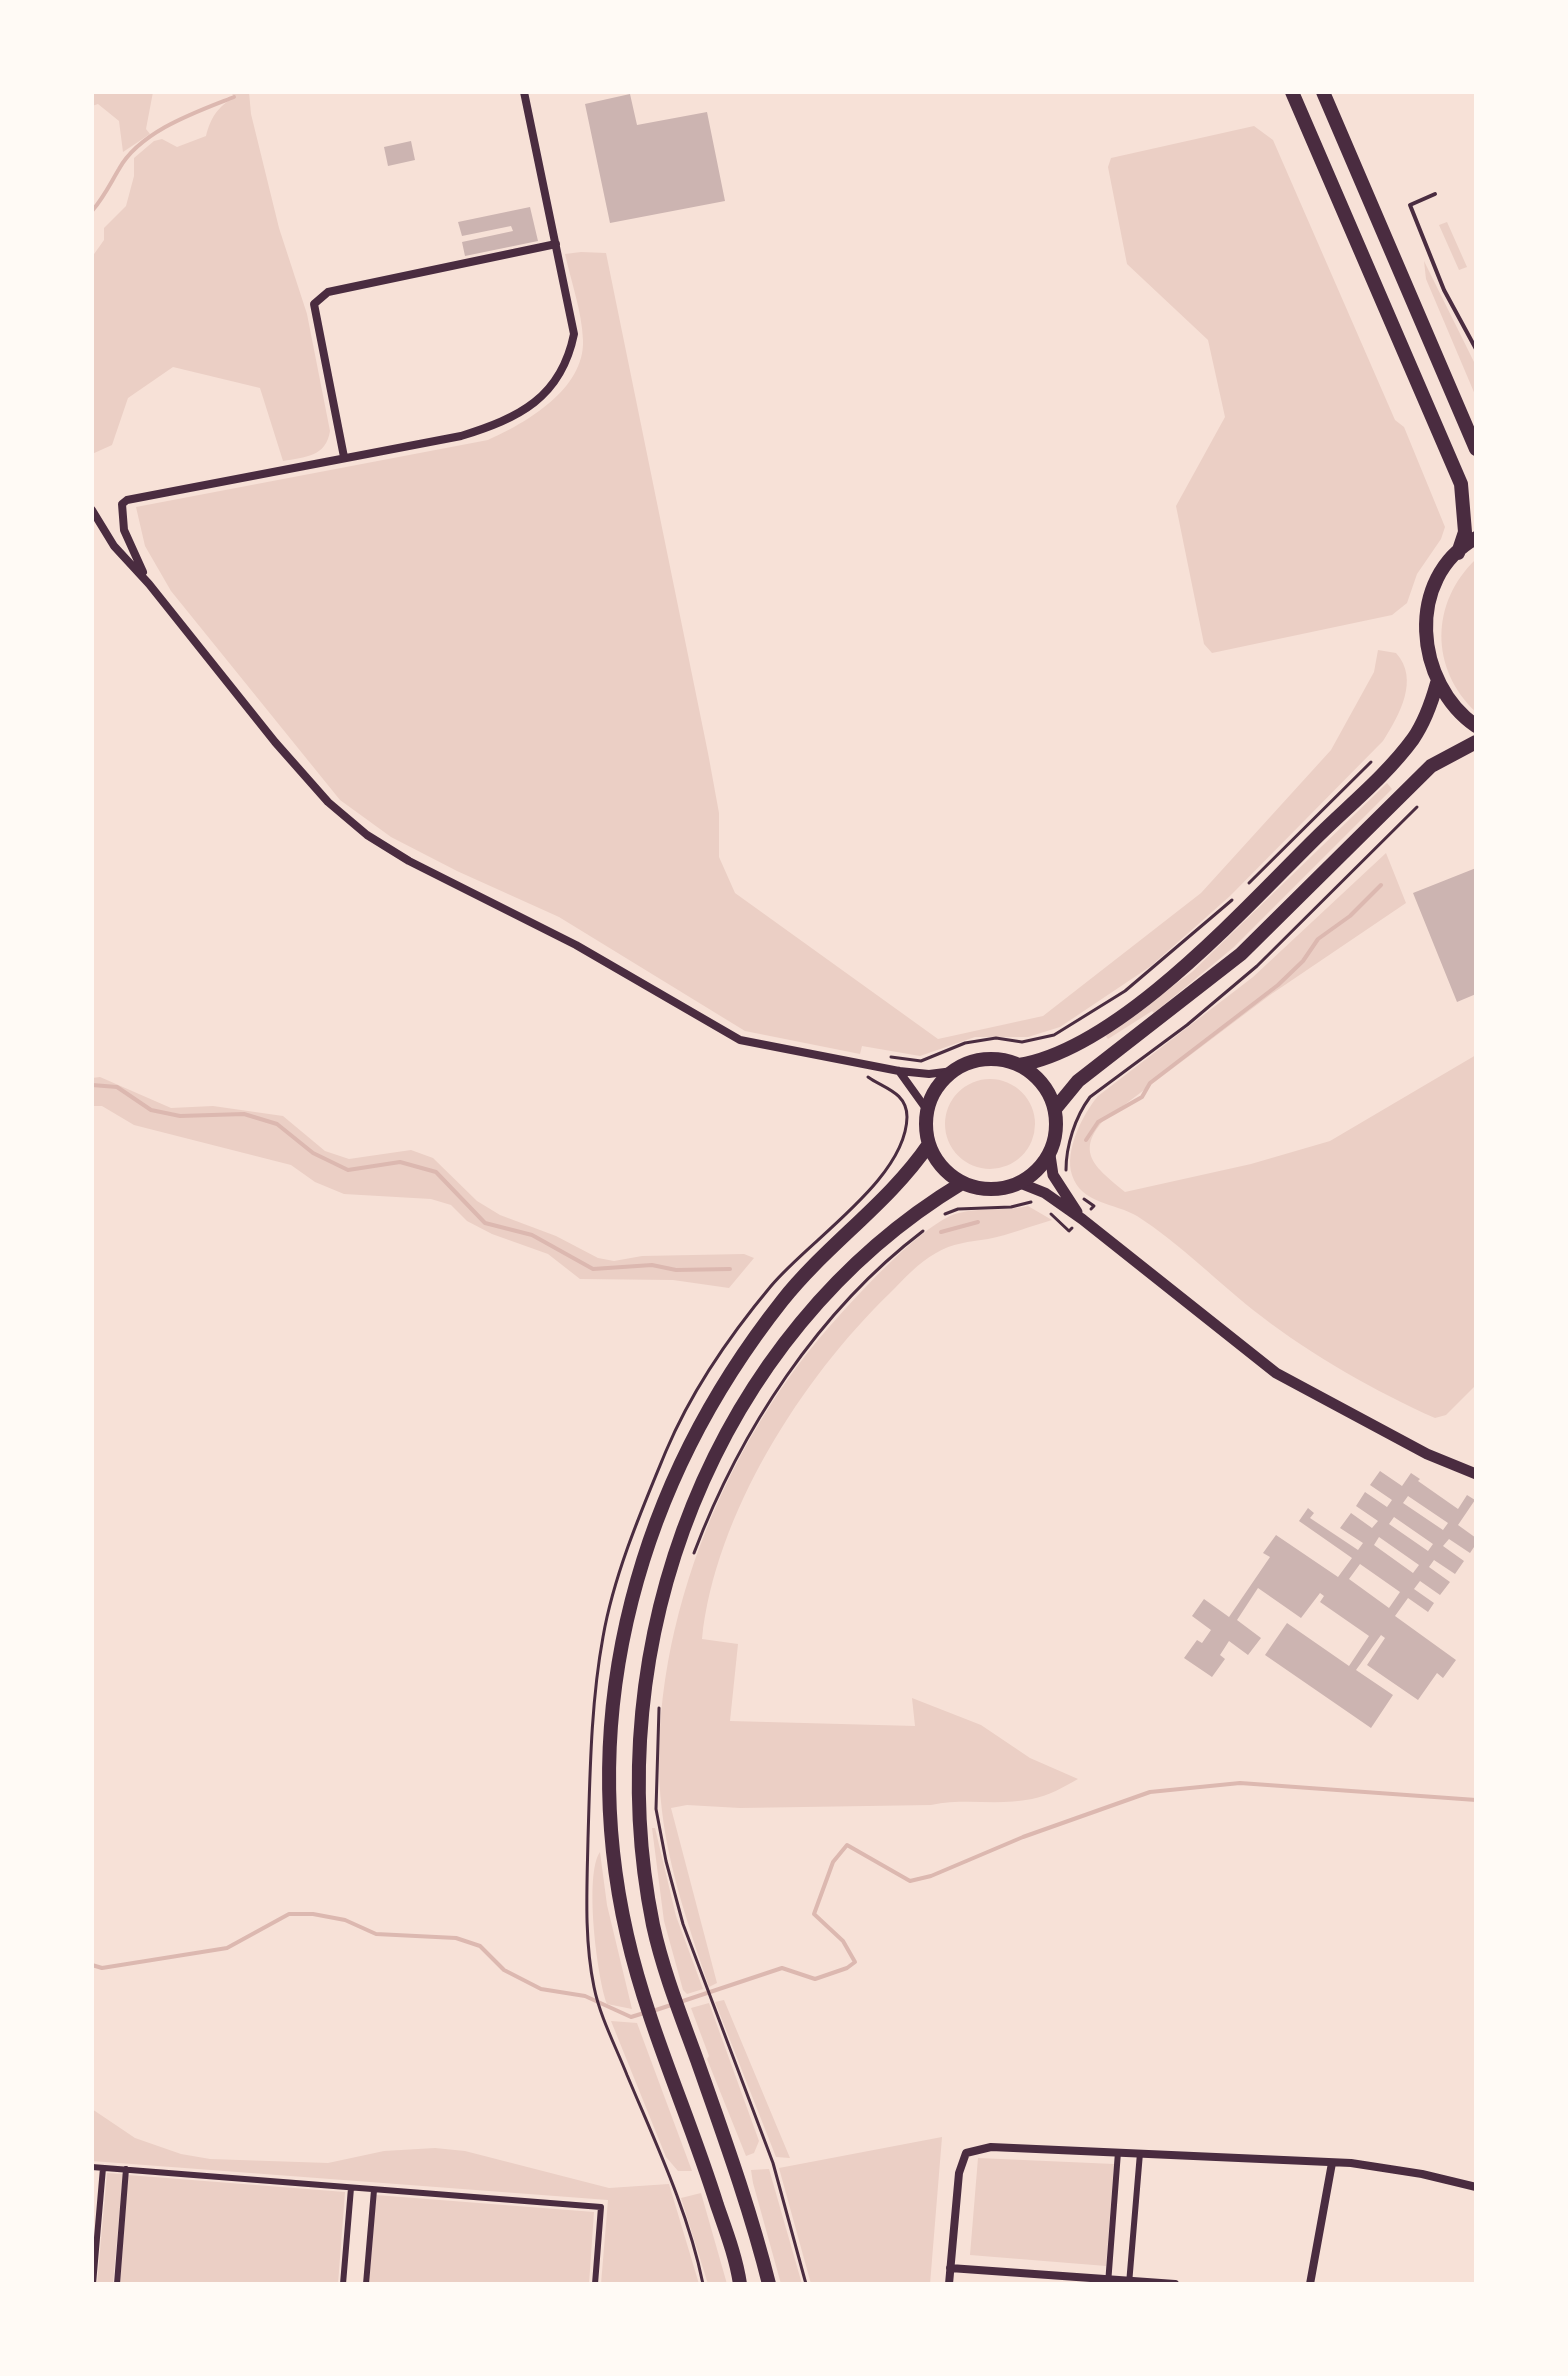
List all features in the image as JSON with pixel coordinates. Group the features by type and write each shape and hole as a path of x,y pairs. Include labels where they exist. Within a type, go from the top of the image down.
{"highway":[{"path":"1292,92 1461,484 1466,529 1458,553"},
{"path":"1323,92 1476,449"},
{"path":"1476,538 1458,553 1435,585 1425,626 1428,660 1437,683 1459,714 1476,726"},
{"path":"1019,1065 1035,1076 1048,1091 1055,1109 1055,1140 1050,1155 1037,1171 1020,1183 991,1189 962,1183 947,1173 929,1144 927,1110 932,1095 953,1071 985,1059 1019,1065 1040,1062 1083,1041 1155,990 1202,951 1413,738 1437,683"},
{"path":"1055,1109 1078,1081 1241,954 1431,766 1476,742"},
{"path":"740,2284 704,2165 645,2001 627,1934 609,1792 613,1711 622,1649 643,1555 666,1490 698,1426 733,1367 784,1298 886,1198 929,1144"},
{"path":"769,2284 739,2179 672,1993 653,1925 638,1780 642,1711 651,1650 671,1561 725,1435 775,1356 811,1312 862,1259 905,1222 962,1183"}],"main road":[{"path":"1050,1155 1053,1175 1082,1219"},
{"path":"1020,1183 1045,1193 1082,1219 1276,1373 1474,1477"}],"street":[{"path":"149,584 124,530 121,509 127,500 461,436 507,422 532,406 553,384 569,356 574,334 524,92"},
{"path":"344,457 314,304 328,292 556,244"},
{"path":"92,510 114,546 149,584 286,754 328,802 367,835 409,861 576,945 740,1040 899,1071 929,1074 953,1071"},
{"path":"899,1071 927,1110"},
{"path":"949,2284 959,2173 966,2153 991,2147 1332,2163 1422,2174 1476,2187"},
{"path":"1108,2282 1118,2152"},
{"path":"1129,2282 1140,2153"},
{"path":"1310,2284 1332,2163"},
{"path":"92,2167 601,2207 595,2284"},
{"path":"93,2284 103,2168"},
{"path":"117,2284 126,2169"},
{"path":"343,2284 351,2188"},
{"path":"366,2284 374,2190"},
{"path":"950,2268 1108,2282 1175,2284"}],"lane":[{"path":"1435,194 1410,205 1444,290 1476,349"}],"path":[{"path":"1243,889 1371,762"},
{"path":"1066,1175 1066,1154 1082,1109 1090,1097 1187,1025 1257,966 1417,807"},
{"path":"891,1057 921,1061 965,1043 996,1038 1022,1042 1054,1035 1125,991 1233,900"},
{"path":"1050,1213 1069,1231 1094,1206 1075,1192"},
{"path":"943,1215 972,1207 1011,1207 1029,1201 1040,1204"},
{"path":"692,1558 717,1491 795,1363 862,1286 925,1229"},
{"path":"659,1701 656,1809 666,1861 704,1979 773,2163 806,2284"},
{"path":"594,1987 608,2028 672,2178 697,2251 703,2284"}],"shaded area":[{"path":"92,92 153,92 146,129 150,134 123,152 119,121 98,104 92,106"},
{"path":"231,92 249,92 251,114 279,228 307,314 330,431 328,440 313,454 283,461 260,388 173,367 128,398 112,445 92,454 92,257 104,240 104,228 126,206 134,176 134,158 154,141 162,139 177,147 206,136 216,114 234,97"},
{"path":"1254,126 1273,140 1395,420 1404,427 1445,527 1441,539 1417,574 1407,603 1392,615 1212,653 1204,644 1176,506 1225,417 1208,340 1127,264 1108,167 1111,158"},
{"path":"1447,222 1467,267 1459,270 1439,225"},
{"path":"606,253 708,753 719,813 719,857 735,893 938,1039 1043,1016 1201,893 1331,750 1374,672 1378,650 1396,653 1403,663 1407,686 1400,709 1383,741 1230,896 1151,966 1060,1027 1028,1037 975,1037 920,1056 862,1046 860,1054 745,1031 559,917 391,837 340,800 171,591 145,546 136,507 488,440 519,424 564,389 581,358 581,319 565,254"},
{"path":"1424,261 1476,366 1476,397 1426,279"},
{"path":"1476,559 1476,712 1450,676 1442,636 1450,595"},
{"path":"1387,783 1392,789 1234,947 1154,1013 1152,1011 1108,1039 1105,1035 1192,972"},
{"path":"1386,853 1406,903 1270,995 1103,1121 1090,1143 1090,1152 1106,1176 1125,1192 1251,1164 1330,1141 1476,1055 1476,1385 1446,1415 1435,1418 1345,1372 1280,1330 1153,1227 1137,1216 1083,1192 1076,1185 1070,1165 1076,1133 1098,1096 1253,977"},
{"path":"100,1077 171,1108 213,1106 283,1116 325,1151 349,1159 411,1150 433,1158 477,1201 500,1215 556,1236 598,1258 614,1261 642,1256 744,1254 754,1258 729,1288 673,1280 580,1279 548,1254 492,1234 467,1221 451,1205 431,1199 344,1194 315,1182 291,1165 134,1125 102,1106 92,1106 92,1078"},
{"path":"990,1079 1007,1082 1022,1092 1032,1107 1035,1124 1032,1141 1022,1156 1007,1166 990,1169 973,1166 958,1156 948,1141 945,1124 948,1107 958,1092 973,1082"},
{"path":"1028,1206 1052,1220 996,1237 954,1245 929,1257 857,1327 825,1365 768,1451 744,1497 724,1544 710,1592 702,1639 738,1644 730,1721 915,1726 912,1698 981,1725 1030,1758 1078,1779 1044,1796 1007,1802 740,1808 687,1805 671,1808 717,1983 709,1987 670,1856 662,1811 659,1746 665,1679 679,1613 700,1547 727,1483 759,1423 797,1367 862,1291 906,1248 950,1216 968,1211"},
{"path":"652,1828 655,1828 676,1916 703,1989 687,1994 683,1990 664,1921"},
{"path":"600,1852 607,1905 632,2009 607,2004 603,1991 593,1903 595,1864"},
{"path":"724,2000 790,2158 776,2157 715,2002"},
{"path":"709,2003 759,2141 754,2153 746,2156 707,2059 709,2056 691,2008"},
{"path":"611,2021 637,2023 692,2171 678,2171 666,2157"},
{"path":"92,2109 135,2138 181,2154 210,2159 328,2163 384,2151 435,2148 465,2151 609,2188 669,2184 699,2284 601,2284 608,2200 92,2161"},
{"path":"942,2137 930,2284 811,2284 779,2168"},
{"path":"978,2158 1114,2164 1106,2266 970,2255"},
{"path":"769,2169 802,2284 781,2284 751,2170"},
{"path":"107,2173 123,2174 113,2284 97,2284"},
{"path":"128,2175 345,2192 338,2284 120,2284"},
{"path":"701,2193 727,2284 708,2284 681,2198"},
{"path":"376,2195 594,2212 589,2284 369,2284"}],"building":[{"path":"630,94 637,125 707,112 725,201 610,223 585,104"},
{"path":"411,141 415,160 388,166 384,147"},
{"path":"530,207 538,241 465,256 462,242 513,231 511,226 462,236 458,222"},
{"path":"1476,868 1476,994 1457,1002 1413,893"},
{"path":"1380,1471 1402,1486 1411,1473 1458,1509 1467,1495 1475,1500 1458,1525 1476,1538 1470,1553 1449,1539 1443,1546 1464,1561 1455,1574 1434,1560 1429,1567 1450,1582 1440,1595 1420,1581 1414,1589 1434,1603 1428,1612 1408,1598 1395,1616 1456,1660 1443,1678 1437,1673 1418,1700 1367,1665 1385,1638 1381,1635 1356,1670 1393,1695 1371,1728 1265,1655 1287,1623 1349,1666 1369,1636 1320,1602 1324,1596 1320,1593 1301,1618 1258,1588 1237,1620 1261,1638 1248,1655 1229,1641 1220,1655 1225,1659 1212,1677 1184,1658 1197,1640 1202,1643 1211,1630 1192,1616 1204,1599 1229,1617 1270,1557 1263,1553 1276,1535 1338,1577 1352,1558 1299,1521 1308,1508 1314,1513 1310,1518 1358,1550 1363,1543 1340,1528 1351,1513 1372,1528 1378,1521 1356,1506 1365,1492 1387,1507 1392,1500 1370,1485","holes":["1408,1496 1448,1523 1443,1530 1403,1503","1394,1517 1433,1544 1428,1551 1389,1524","1379,1537 1419,1565 1413,1573 1374,1545","1360,1564 1400,1592 1389,1608 1349,1579"]}],"waterway":[{"path":"92,211 128,156 140,144 170,124 234,97"},
{"path":"1086,1140 1098,1122 1142,1097 1150,1083 1278,985 1303,961 1318,939 1350,916 1381,885"},
{"path":"92,1085 117,1087 151,1110 180,1116 244,1114 277,1124 313,1153 348,1170 400,1162 436,1172 485,1223 532,1235 593,1269 652,1265 676,1270 730,1269"},
{"path":"941,1232 978,1222"},
{"path":"653,2011 782,1968 815,1979 855,1962 843,1941 814,1914 833,1862 847,1845 910,1881 931,1876 1023,1837 1150,1792 1240,1783 1476,1800"},
{"path":"92,1965 102,1968 227,1948 289,1914 313,1914 345,1920 376,1934 456,1938 480,1946 504,1970 541,1989 585,1996 631,2017 644,2013"}]}
